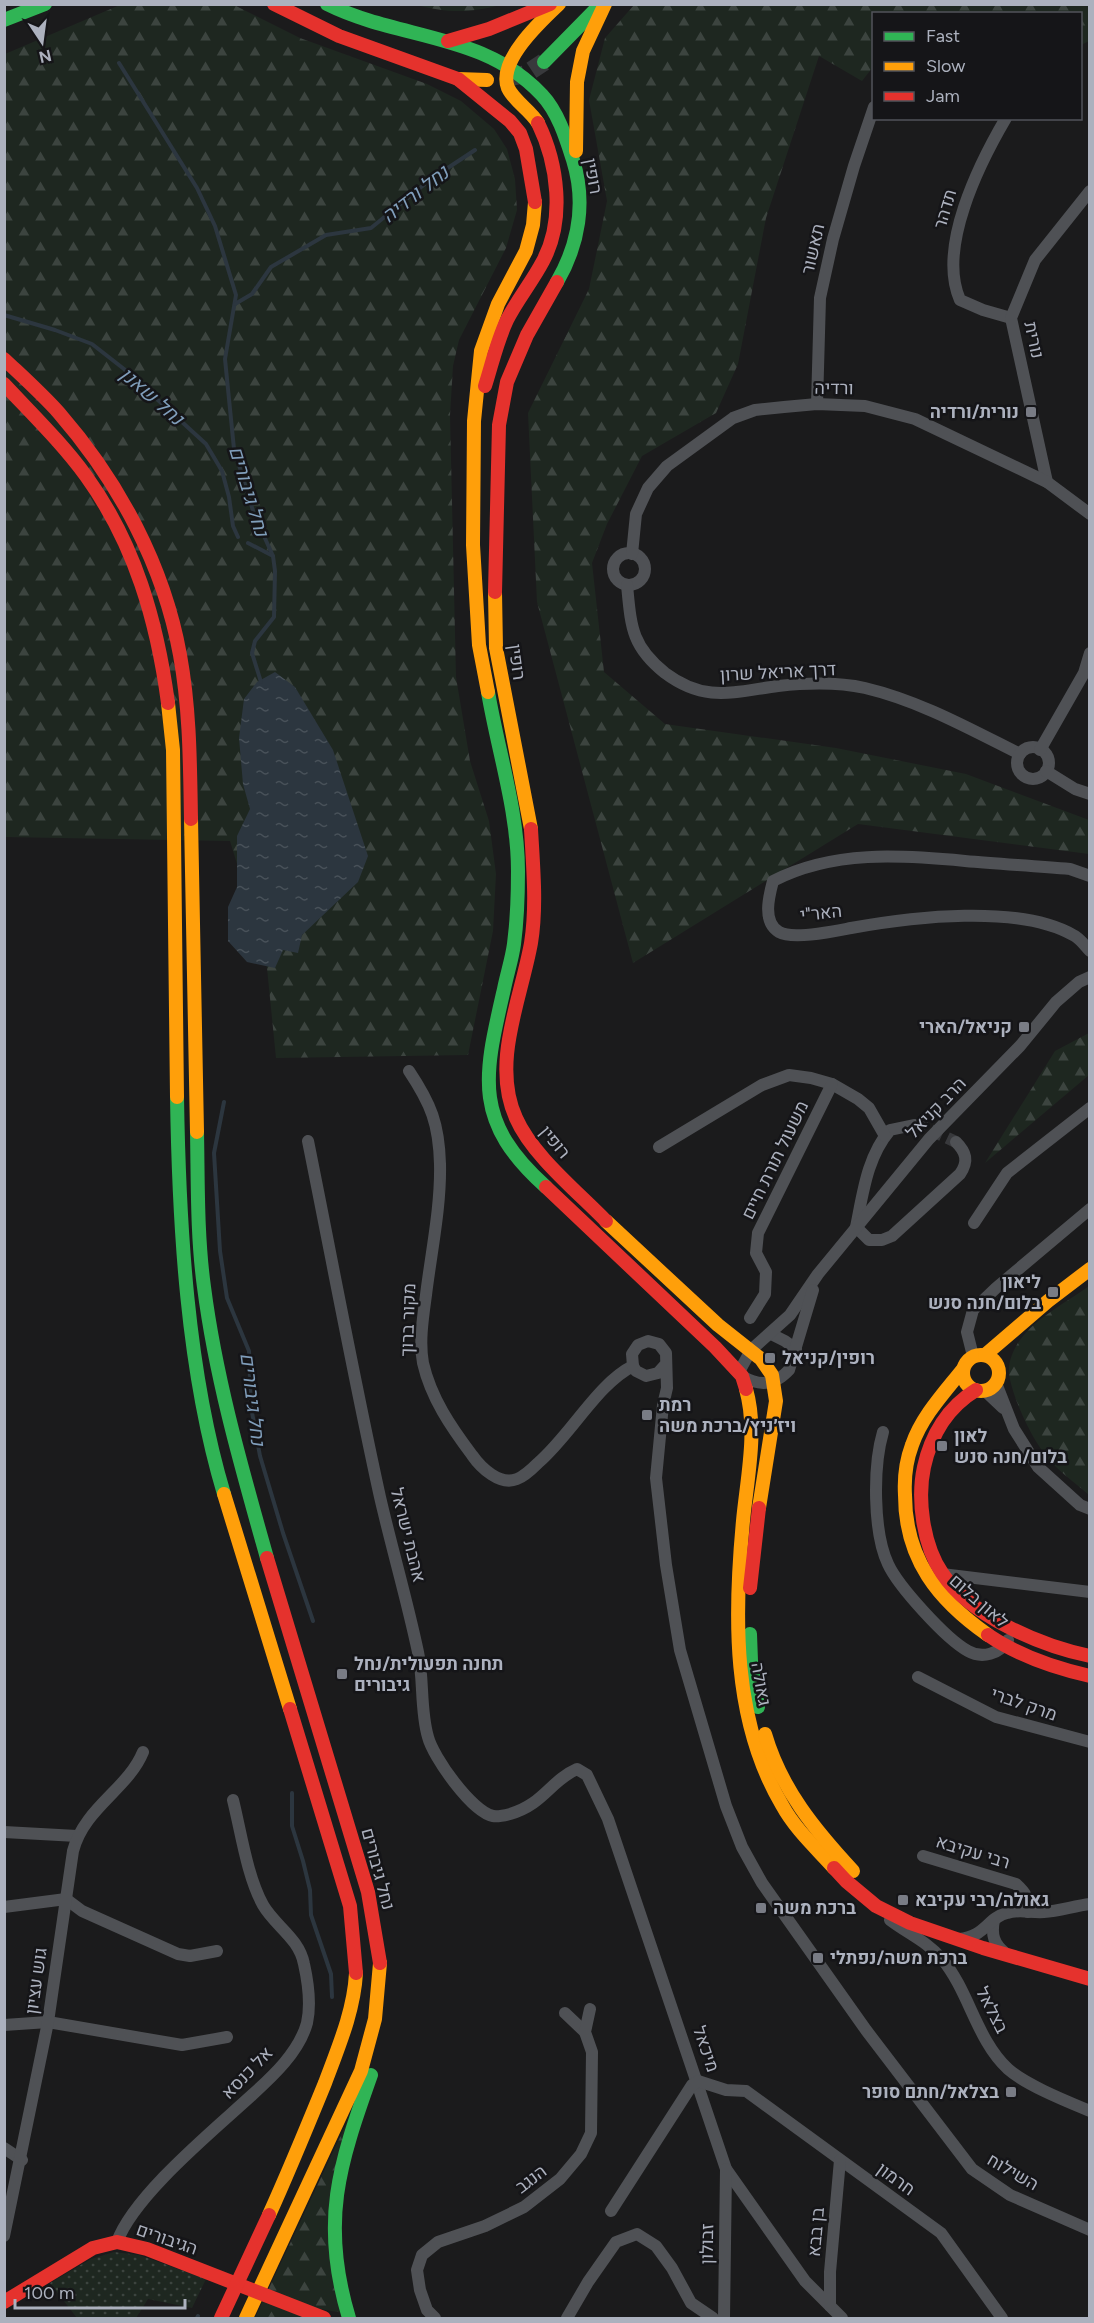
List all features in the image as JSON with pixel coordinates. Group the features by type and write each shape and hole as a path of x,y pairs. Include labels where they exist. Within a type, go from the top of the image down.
{"main road":[{"path":"4,10 23,4"},
{"path":"4,20 45,4"},
{"name":"רופין","path":"274,4 339,36 458,79 494,106 520,133 526,149 535,201 533,225 526,251 498,304 481,351 474,421 473,545 479,645 514,821 518,870 514,945 490,1052 488,1084 493,1113 509,1149 533,1175 716,1347 741,1374"},
{"name":"רופין","path":"327,4 380,24 472,48 510,66 543,96 563,130 577,174 580,208 578,233 561,276 528,335 507,382 499,424 496,648 530,818 534,887 531,941 506,1058 508,1093 516,1118 532,1145 612,1227 728,1333 751,1350 767,1367 774,1382"},
{"path":"447,41 489,29 550,4"},
{"path":"474,421 509,315 548,254 554,230 557,206 545,139 531,112 507,85 510,66 522,44 558,4"},
{"path":"544,62 601,4"},
{"path":"577,174 575,132 577,82 583,51 605,4"},
{"path":"458,79 487,80"},
{"name":"נחל גיבורים","path":"4,359 58,413 110,483 146,548 158,575 178,646 187,699 190,744 199,1226 206,1296 224,1395 246,1490 334,1788 368,1892 380,1961 375,2019 361,2071 246,2319"},
{"name":"נחל גיבורים","path":"4,384 56,439 87,478 134,561 149,600 168,699 173,750 178,1160 189,1315 206,1416 223,1489 350,1906 356,1946 354,1991 345,2027 330,2069 305,2133 221,2319"},
{"path":"1015,1331 986,1388 964,1380 963,1370 966,1362 979,1356 1015,1331 1048,1300 1089,1269"},
{"path":"979,1356 993,1360 998,1368"},
{"name":"לאון בלום","path":"963,1370 922,1425 908,1456 904,1488 909,1536 923,1571 943,1598 1004,1646 1055,1667 1089,1676"},
{"name":"גאולה","path":"741,1374 749,1401 752,1426 740,1552 738,1661 756,1748 770,1784 782,1806 798,1828 846,1881 876,1906 895,1917 1008,1956 1089,1979"},
{"name":"גאולה","path":"774,1382 776,1401 754,1541 749,1605 751,1661 756,1699 768,1745 774,1764 797,1805 844,1861 879,1895 926,1928"},
{"name":"לאון בלום","path":"986,1388 964,1396 936,1432 924,1464 920,1504 927,1539 942,1574 984,1611 1014,1630 1089,1656"},
{"path":"349,2319 338,2274 336,2252 338,2181 373,2068 378,2037 380,1975"},
{"name":"הגיבורים","path":"4,2302 93,2248 117,2242 147,2249 324,2319"}],"street":[{"name":"תאשור","path":"817,405 820,298 833,239 872,110"},
{"name":"תדהר","path":"1005,120 972,184 954,240 954,250 956,289 960,300 1011,318"},
{"name":"נורית","path":"1047,482 1011,318 1035,260 1089,191"},
{"name":"ורדיה","path":"632,554 636,514 648,488 667,466 733,418 755,411 817,405 865,406 915,419 1047,482 1089,514"},
{"path":"632,554 642,561 644,573 640,581 627,585 619,581 613,569 619,557 632,554"},
{"name":"דרך אריאל שרון","path":"627,585 635,640 655,665 680,684 706,693 741,693 779,686 822,684 863,688 929,710 1020,754"},
{"path":"1040,750 1084,673 1089,650"},
{"path":"1031,748 1040,750 1048,759 1046,771 1035,779 1022,775 1017,763 1020,754 1031,748"},
{"path":"1046,771 1075,789 1089,794"},
{"name":"האר\"י","path":"1089,876 1070,869 896,855 832,861 792,872 773,881 768,910 776,931 782,934 950,917 1007,917 1045,923 1075,936 1089,951"},
{"name":"הרב קניאל","path":"741,1374 751,1350 789,1315 818,1274 929,1139 1020,1046 1056,1002 1079,982 1089,977"},
{"name":"מקור ברוך","path":"409,1071 426,1097 430,1108 437,1131 440,1166 422,1323 423,1361 429,1384 449,1424 476,1462 493,1476 506,1481 525,1475 551,1452 615,1376 633,1366"},
{"path":"659,1147 762,1084 789,1075 832,1084 869,1108 885,1136"},
{"name":"משעול תורת חיים","path":"750,1318 765,1294 766,1272 756,1253 758,1233 832,1084"},
{"path":"974,1223 1006,1173 1089,1108"},
{"path":"914,1125 890,1130 870,1165 856,1227 869,1240 882,1240 892,1236 960,1174 965,1166 966,1157 963,1149 956,1142"},
{"name":"אהבת ישראל","path":"308,1141 380,1497 419,1654 427,1736 433,1752 441,1767 478,1808 492,1816 527,1809 542,1798 566,1774 577,1769"},
{"path":"979,1356 967,1332 973,1310 1089,1209"},
{"name":"הרב קניאל","path":"774,1382 789,1370 818,1274"},
{"path":"771,1334 796,1349"},
{"path":"648,1341 663,1348 666,1359 667,1388 663,1405 660,1390 633,1366 631,1360 634,1349 648,1341"},
{"path":"646,1376 658,1373 666,1364"},
{"path":"741,1374 756,1383 774,1382"},
{"path":"986,1388 1006,1411 1018,1436 1038,1467 1080,1505 1089,1509"},
{"name":"השילוח","path":"663,1405 656,1478 680,1650 726,1806 742,1847 762,1883 866,2030 972,2169 1010,2195 1089,2230"},
{"path":"883,1432 878,1448 876,1491 879,1529 887,1563 903,1589 943,1631 968,1652 989,1654 1004,1646 1014,1630"},
{"name":"לאון בלום","path":"942,1574 1089,1592"},
{"name":"מרק לברי","path":"918,1677 996,1717 1089,1742"},
{"name":"גוש עציון","path":"4,2236 8,2203 22,2160 48,2022 77,1836 95,1811 139,1761 143,1752"},
{"name":"מיכאל","path":"577,1769 587,1775 608,1819 726,2169 806,2281 842,2319"},
{"name":"אל כנסא","path":"117,2242 142,2203 179,2163 277,2072 307,2023 308,1989 304,1961 289,1934 263,1906 250,1871 233,1800"},
{"path":"4,1832 77,1836"},
{"name":"רבי עקיבא","path":"923,1856 1016,1884 1026,1893 1029,1900 1028,1912"},
{"path":"4,1907 66,1899 82,1911 178,1954 190,1956 217,1951"},
{"path":"959,1939 974,1936 994,1920 1009,1912 1055,1911 1089,1904"},
{"name":"בצלאל","path":"876,1906 945,1963 961,1988 995,2054 1008,2069 1022,2079 1089,2111"},
{"path":"994,1920 994,1940 1008,1956"},
{"name":"הנגב","path":"435,2319 427,2310 420,2290 417,2270 422,2255 438,2242 485,2226 524,2207 560,2179 581,2154 591,2133 592,2052 585,2032 590,2009"},
{"path":"565,2013 585,2032"},
{"path":"4,2025 48,2022 182,2045 227,2037"},
{"path":"611,2211 692,2085 698,2081"},
{"name":"חרמון","path":"698,2081 726,2090 746,2091 941,2233 1002,2319"},
{"path":"4,2148 22,2160"},
{"name":"בן בבא","path":"830,2306 830,2272 840,2160"},
{"name":"זבולון","path":"724,2319 726,2169"},
{"path":"567,2319 588,2282 616,2242 637,2234 656,2246 672,2268 691,2303 713,2319"}],"green space":[{"path":"120,5 234,5 300,38 427,84 461,101 494,129 507,149 515,179 517,210 506,248 459,340 453,366 450,415 456,677 470,761 489,821 496,874 493,931 468,1055 276,1058 266,958 230,841 5,837 5,54"},
{"path":"417,5 500,5 478,10 458,11"},
{"path":"634,5 1089,5 1089,41 1082,44 1082,12 872,12 872,68 862,81 819,56 766,218 738,364 716,413 642,456 607,524 592,563 604,672 665,724 836,748 966,774 1089,820 1089,854 858,824 633,963 537,602 528,413 589,289 607,201 589,100 605,38"},
{"path":"1089,1033 1089,1075 985,1163 1055,1051"},
{"path":"1089,1286 1089,1495 1054,1465 1032,1435 1011,1385 1009,1370 1013,1352 1027,1332 1044,1317"},
{"path":"357,2101 339,2158 343,2313 315,2308 313,2318 255,2318"},
{"path":"114,2252 139,2255 206,2279 192,2308 148,2299 136,2318 77,2318 50,2283 91,2259"}],"water":[{"path":"275,672 295,687 333,750 368,856 358,882 302,935 298,953 283,950 275,968 247,962 228,941 228,907 237,887 237,836 250,809 243,784 239,738 244,699 257,682"}],"waterway":[{"name":"נחל גיבורים","path":"119,63 197,188 215,226 236,295 225,359 234,449 254,514 273,556 275,571 274,617 255,641 252,653 261,682"},
{"name":"נחל ורדיה","path":"235,304 252,294 271,267 326,235 371,228 431,179 475,150"},
{"name":"נחל שאנן","path":"4,315 92,344 124,369 206,444 222,471 233,526 238,537"},
{"name":"נחל שאנן","path":"248,543 273,556"},
{"name":"נחל גיבורים","path":"224,1102 214,1153 220,1251 227,1298 249,1351 251,1407 260,1456 313,1621"},
{"path":"292,1793 292,1826 310,1890 311,1915 331,1974 332,1997"}],"tunnel":[{"path":"506,78 526,74 544,62"},
{"path":"914,1125 922,1126 956,1142"}],"traffic: fast":[{"path":"4,20 45,4"},
{"path":"327,4 355,16 440,39 494,59 519,74 548,102 557,117 573,160 579,191 575,238 565,268 557,282"},
{"path":"544,62 598,7"},
{"path":"488,692 515,826 518,871 514,944 492,1047 489,1072 490,1096 495,1118 505,1140 522,1163 546,1187"},
{"path":"177,1097 183,1246 193,1348 211,1447 224,1494"},
{"path":"197,1132 200,1249 209,1322 231,1424 267,1558"},
{"path":"750,1634 751,1661 758,1707"},
{"path":"349,2318 340,2284 336,2252 337,2194 350,2137 371,2075"}],"traffic: slow":[{"path":"538,123 511,93 506,77 509,66 523,42 559,4"},
{"path":"576,151 577,82 583,51 605,4"},
{"path":"458,79 487,80"},
{"path":"488,692 479,645 473,545 474,421 481,351 498,304 526,251 533,225 535,202"},
{"path":"495,592 496,648 531,829"},
{"path":"168,703 173,750 177,1097"},
{"path":"191,819 197,1132"},
{"path":"606,1221 718,1325 761,1359 772,1375 776,1401 759,1508"},
{"path":"985,1355 1048,1301 1090,1269"},
{"path":"981,1355 994,1360 999,1373 994,1386 981,1391 968,1386 963,1373 968,1360 981,1355"},
{"path":"963,1369 941,1396 916,1434 908,1457 905,1476 907,1518 911,1539 928,1576 954,1607 988,1635"},
{"path":"746,1389 751,1438 738,1594 740,1667 745,1703 766,1772 782,1805 799,1830 834,1868"},
{"path":"224,1494 290,1709"},
{"path":"765,1734 780,1773 790,1791 825,1840 853,1871"},
{"path":"246,2318 361,2071 375,2019 380,1963"},
{"path":"269,2215 340,2043 349,2015 356,1973"}],"traffic: jam":[{"path":"274,4 339,36 458,79 510,121 520,133 526,149 535,202"},
{"path":"448,41 489,29 550,4"},
{"path":"485,386 503,328 543,261 554,228 556,210 554,174 545,139 538,123"},
{"path":"495,592 499,425 507,382 527,335 557,282"},
{"path":"4,359 53,406 101,467 136,526 151,558 173,622 180,655 189,737 191,819"},
{"path":"4,384 77,464 118,529 131,556 150,613 168,703"},
{"path":"531,829 534,886 533,929 510,1031 506,1075 509,1097 516,1118 533,1146 606,1221"},
{"path":"546,1187 715,1347 742,1376 746,1389"},
{"path":"976,1390 957,1405 942,1423 931,1444 924,1467 921,1493 923,1522 935,1562 954,1589 988,1616 1029,1637 1090,1656"},
{"path":"750,1588 759,1508"},
{"path":"267,1558 368,1892 380,1963"},
{"path":"988,1635 1037,1660 1090,1676"},
{"path":"290,1709 350,1906 356,1973"},
{"path":"834,1868 876,1906 910,1923 983,1948 1090,1979"},
{"path":"221,2318 269,2215"},
{"path":"4,2302 93,2248 117,2242 147,2249 324,2318"}],"place":[{"name":"נורית/ורדיה","path":"1031,412"},
{"name":"קניאל/הארי","path":"1024,1027"},
{"name":"ליאון בלום/חנה סנש","path":"1053,1292"},
{"name":"רופין/קניאל","path":"770,1358"},
{"name":"רמת ויז׳ניץ/ברכת משה","path":"647,1415"},
{"name":"לאון בלום/חנה סנש","path":"942,1446"},
{"name":"תחנה תפעולית/נחל גיבורים","path":"342,1674"},
{"name":"גאולה/רבי עקיבא","path":"903,1900"},
{"name":"ברכת משה","path":"761,1908"},
{"name":"ברכת משה/נפתלי","path":"818,1958"},
{"name":"בצלאל/חתם סופר","path":"1011,2092"}]}
